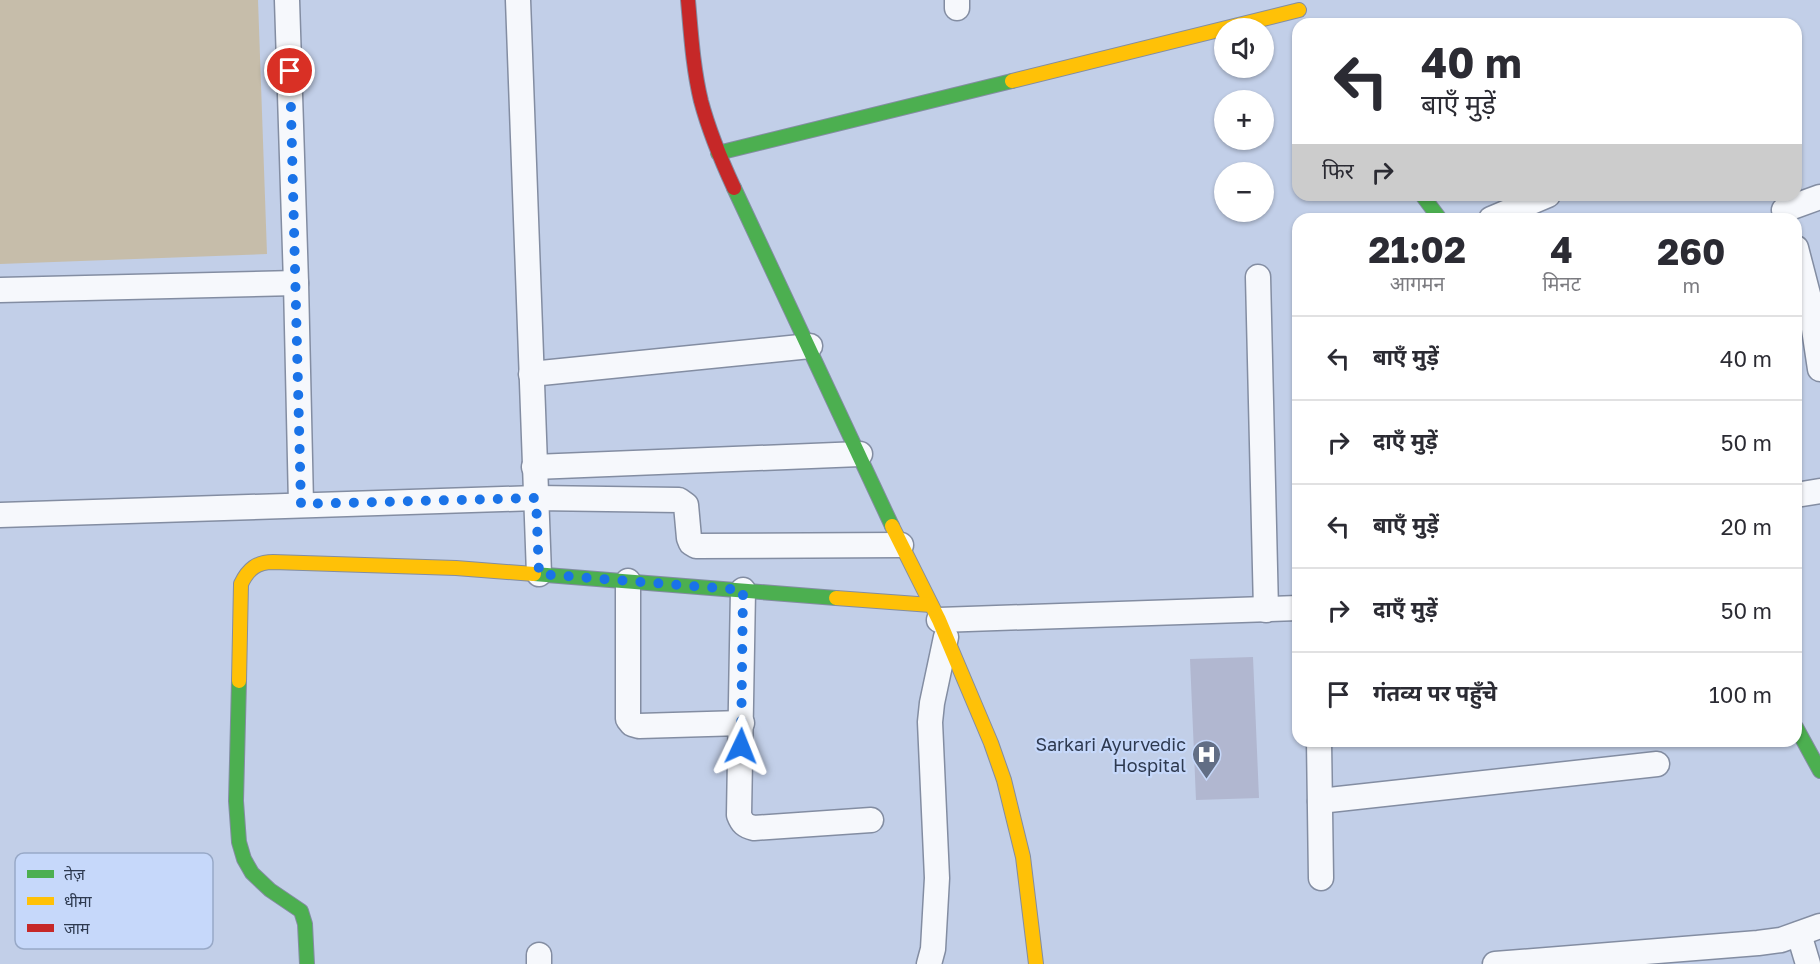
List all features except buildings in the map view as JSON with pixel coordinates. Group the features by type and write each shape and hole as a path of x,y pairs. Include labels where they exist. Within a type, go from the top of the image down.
{"street":[{"path":"287,0 301,504"},
{"path":"518,0 539,574"},
{"path":"688,0 694,62 701,100 718,153 861,454 901,545 939,621 991,743 1015,816 1023,857 1036,964"},
{"path":"718,153 1296,5 1304,18"},
{"path":"1783,208 1820,197"},
{"path":"1505,213 1534,201"},
{"path":"1802,271 1810,302 1820,369"},
{"path":"1258,277 1266,610"},
{"path":"0,290 296,283"},
{"path":"531,374 810,346"},
{"path":"534,467 861,454"},
{"path":"1802,494 1820,491"},
{"path":"0,515 536,498 682,501 686,505 689,538 696,546 901,545"},
{"path":"307,964 305,924 301,911 270,890 252,873 244,859 239,842 236,801 241,584 246,572 263,561 456,568 743,590 939,621 1292,608"},
{"path":"628,582 628,720 639,726 742,723"},
{"path":"743,590 739,814 742,823 754,828 871,820"},
{"path":"929,964 933,949 937,878 930,722 939,621"},
{"path":"1802,738 1820,771"},
{"path":"1319,747 1321,878"},
{"path":"1320,801 1657,764"},
{"path":"1495,964 1649,958 1781,940 1810,930 1809,964"}],"shaded area":[{"path":"0,0 258,0 267,254 0,264"}],"traffic: fast":[{"path":"718,153 1012,81"},
{"path":"734,188 892,526"},
{"path":"1426,201 1436,213"},
{"path":"534,574 836,598"},
{"path":"239,681 236,801 239,842 244,859 252,873 270,890 301,911 305,924 307,964"},
{"path":"1802,738 1820,771"}],"traffic: slow":[{"path":"1012,81 1299,10"},
{"path":"892,526 939,620 991,743 1004,780 1023,857 1036,964"},
{"path":"239,681 241,584 250,570 262,563 456,568 534,574"},
{"path":"836,598 931,605"}],"traffic: jam":[{"path":"688,0 698,89 708,123 734,188"}],"place":[{"name":"Sarkari Ayurvedic Hospital","path":"1207,780"}],"route":[{"path":"290,71 301,504 536,498 539,574 743,590 741,746"}]}
